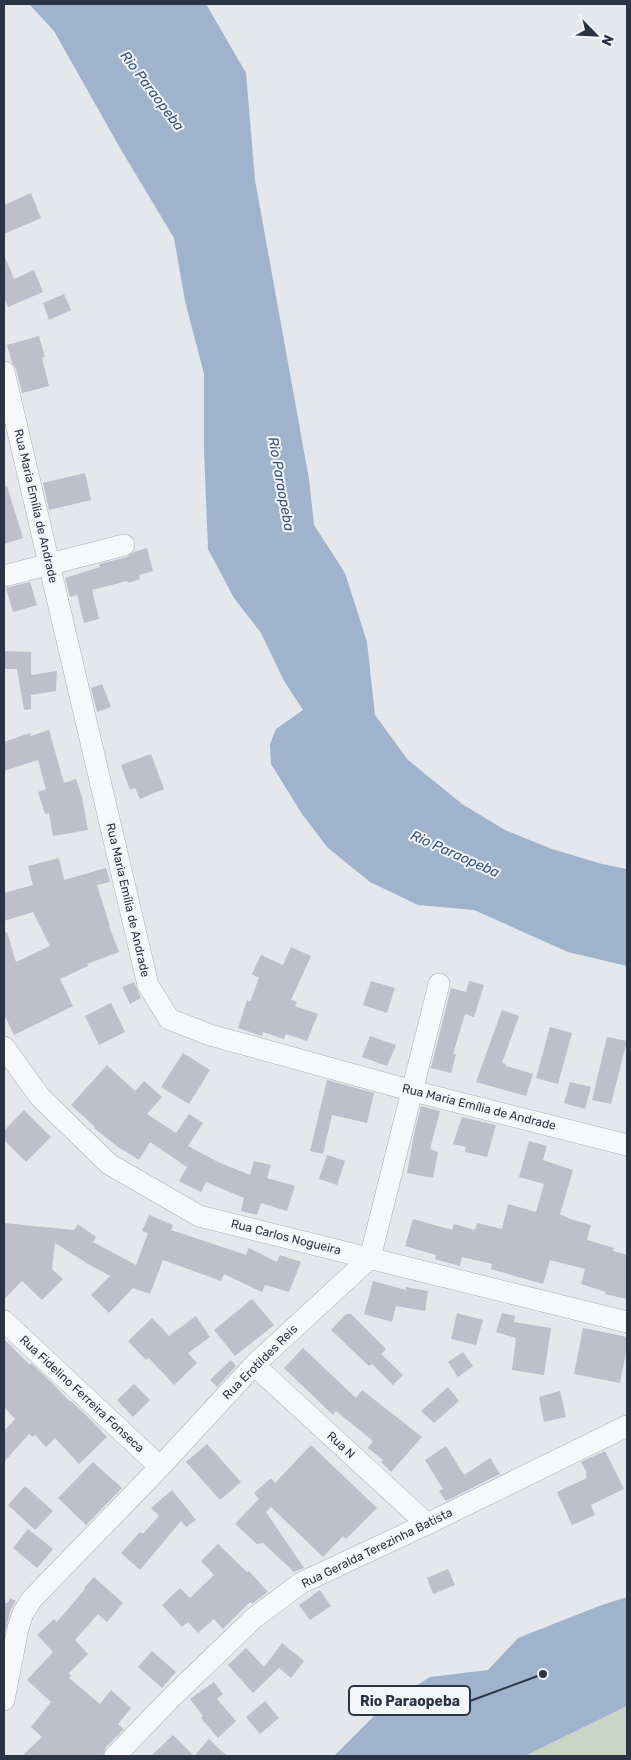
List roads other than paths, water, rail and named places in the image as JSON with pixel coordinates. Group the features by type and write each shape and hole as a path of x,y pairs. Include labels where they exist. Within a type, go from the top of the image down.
{"street":[{"name":"Rua Maria Emília de Andrade","path":"4,372 148,985 169,1019 210,1035 413,1091 627,1145"},
{"path":"4,576 124,545"},
{"path":"370,1258 439,984"},
{"name":"Rua Carlos Nogueira","path":"4,1052 40,1097 110,1164 199,1216 627,1322"},
{"name":"Rua Erotildes Reis","path":"4,1700 18,1628 23,1612 32,1599 160,1467 254,1365 370,1258"},
{"name":"Rua Fidelino Ferreira Fonseca","path":"4,1321 160,1467"},
{"name":"Rua N","path":"254,1365 427,1524"},
{"name":"Rua Geralda Terezinha Batista","path":"115,1756 170,1699 254,1618 301,1583 427,1524 627,1426"}],"water":[{"name":"Rio Paraopeba","path":"29,4 206,4 246,73 255,180 309,479 314,525 345,573 367,642 375,715 408,760 462,804 505,830 552,849 602,864 627,869 627,966 568,952 474,910 418,905 370,882 328,848 302,814 271,764 270,744 276,729 303,710 284,681 261,633 234,598 208,549 204,450 204,374 185,301 174,238 120,148 54,31"},
{"path":"627,1597 627,1706 525,1756 334,1756 384,1706 430,1677 488,1670 518,1638"}],"place":[{"name":"Rio Paraopeba","path":"543,1674"}]}
